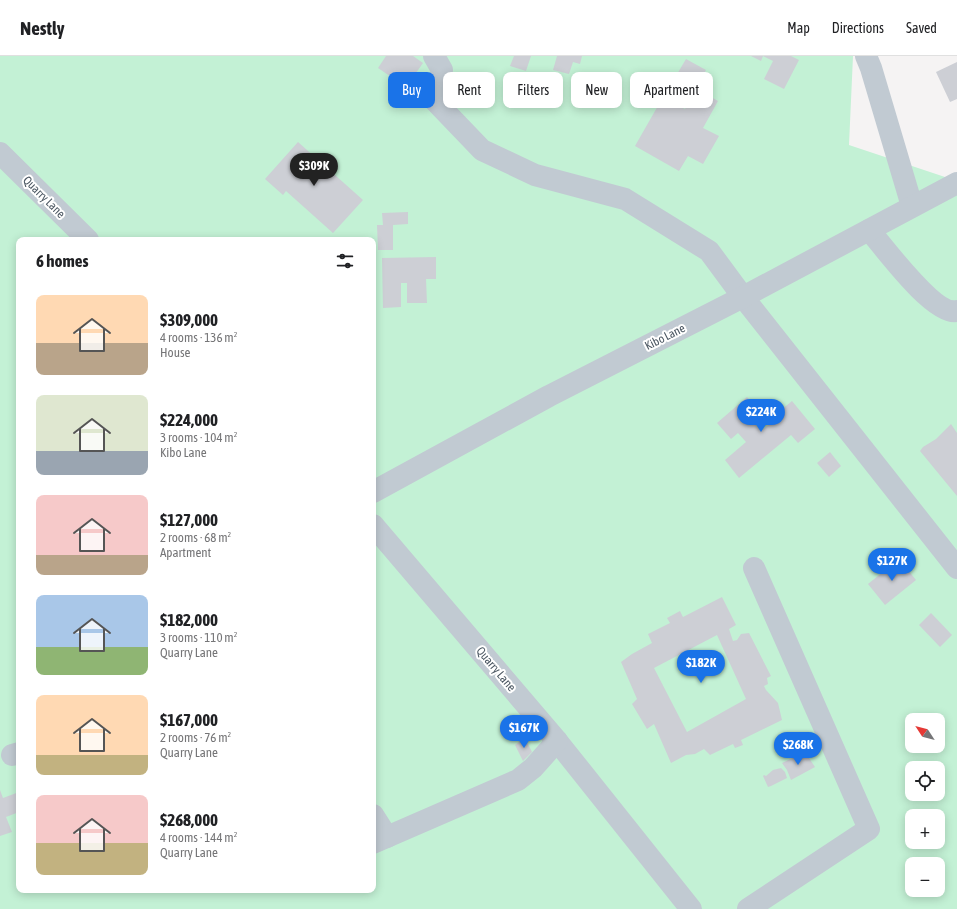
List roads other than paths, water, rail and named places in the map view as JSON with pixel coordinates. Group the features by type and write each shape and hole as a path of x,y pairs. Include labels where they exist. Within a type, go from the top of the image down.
{"street":[{"path":"434,56 442,70 435,101 482,150 536,175 625,199 709,251 743,297 957,568"},
{"path":"866,56 871,68 912,206"},
{"name":"Quarry Lane","path":"0,153 85,237"},
{"name":"Kibo Lane","path":"376,490 549,396 743,297 957,182"},
{"path":"869,230 921,292 938,305 953,312 957,311"},
{"name":"Quarry Lane","path":"376,529 557,741 692,909"},
{"path":"748,909 869,829 754,568"},
{"path":"376,826 380,840 518,780 533,768 557,741"}]}
